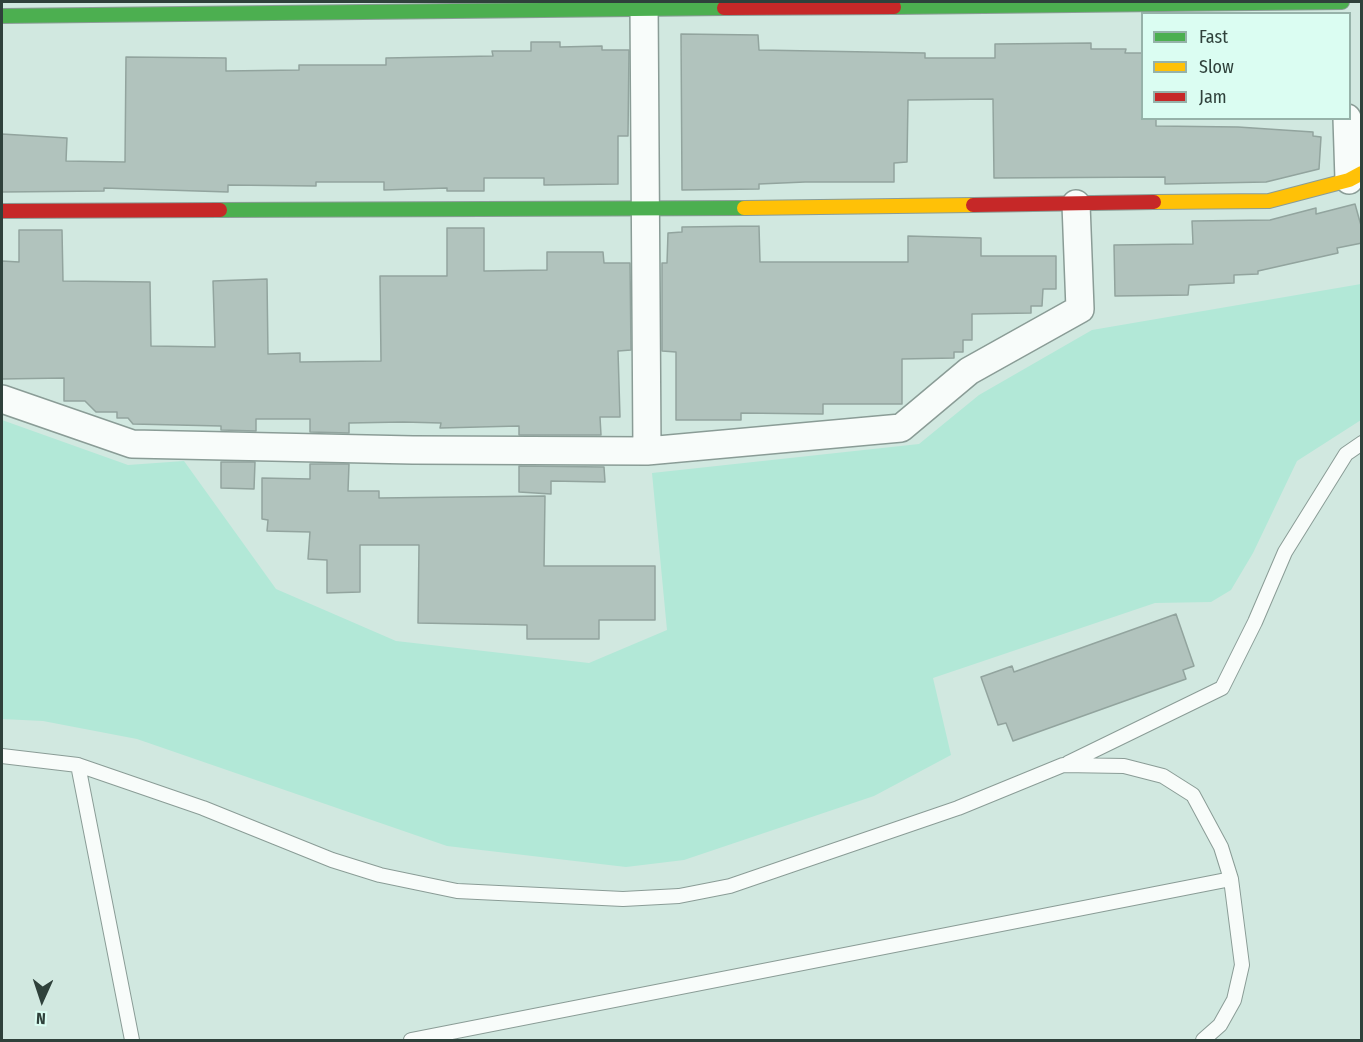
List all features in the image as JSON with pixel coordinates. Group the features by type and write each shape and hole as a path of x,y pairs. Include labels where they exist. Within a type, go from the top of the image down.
{"street":[{"path":"2,16 644,6 1342,6"},
{"path":"644,6 647,451"},
{"path":"2,211 646,209 1269,201 1355,176 1347,120"},
{"path":"2,399 132,444 413,450 647,451 901,428 969,371 1080,309 1076,204"}],"lane":[{"path":"2,756 78,765 203,808 332,860 380,875 457,891 623,899 679,896 730,886 958,808 1063,765 1222,688 1255,622 1285,552 1346,454 1362,443"},
{"path":"78,765 132,1041"},
{"path":"1063,765 1124,766 1163,776 1193,795 1221,848 1232,879 1242,965 1234,1000 1220,1025 1203,1041"},
{"path":"411,1041 1232,879"}],"green space":[{"path":"1361,284 1361,420 1297,461 1253,553 1231,590 1211,602 1155,603 933,678 951,755 874,796 684,860 626,867 447,846 137,739 43,721 2,719 2,420 128,465 184,461 276,589 396,641 589,663 667,630 652,473 919,444 979,395 1092,330"}],"building":[{"path":"681,34 758,35 759,50 925,53 925,58 995,58 995,44 1091,43 1091,49 1126,49 1125,53 1141,53 1141,120 1156,120 1156,126 1238,127 1313,132 1313,136 1321,137 1319,169 1266,182 1165,184 1165,177 994,178 993,99 908,100 907,162 894,163 894,182 805,182 759,184 759,189 682,190"},
{"path":"531,42 560,42 560,47 602,46 602,50 629,50 628,136 618,136 618,184 544,185 544,178 484,178 484,191 447,191 447,188 384,190 384,182 316,182 316,186 228,185 228,192 104,188 104,191 2,192 2,134 67,138 66,161 125,162 126,57 226,58 226,71 299,70 299,65 386,65 386,58 493,56 492,51 531,51"},
{"path":"1355,204 1362,229 1362,243 1337,248 1338,253 1258,271 1258,274 1234,275 1234,283 1189,285 1188,295 1115,296 1114,245 1193,244 1192,221 1270,220 1316,208 1316,214"},
{"path":"759,226 760,262 908,262 908,236 981,238 981,256 1056,256 1056,289 1043,289 1042,306 1031,306 1031,313 972,314 972,340 963,340 963,352 954,352 954,358 902,359 902,404 823,404 823,414 741,413 741,420 676,420 676,352 662,351 662,263 667,263 668,233 682,232 682,227"},
{"path":"447,228 484,228 484,271 547,270 547,252 603,252 604,263 630,263 631,350 618,351 620,417 600,417 601,435 519,435 519,426 440,428 441,423 403,422 349,423 349,433 310,432 310,419 256,419 256,431 221,430 221,426 133,424 128,418 117,418 117,412 96,412 85,401 64,401 64,378 2,379 2,261 19,262 19,230 62,230 63,281 150,282 151,346 215,347 213,281 267,279 268,354 300,353 300,362 381,361 380,276 447,276"},
{"path":"221,462 255,462 254,489 221,488"},
{"path":"310,464 349,464 348,491 379,491 379,498 545,496 544,566 655,566 655,620 599,620 599,639 527,639 527,625 418,623 419,545 360,545 360,592 327,593 327,560 308,559 310,532 267,531 268,520 262,519 262,478 310,479"},
{"path":"519,466 604,467 605,482 551,481 551,494 519,492"},
{"path":"1176,614 1194,666 1183,670 1186,679 1013,741 1006,723 998,725 981,677 1012,666 1014,672"}],"traffic: fast":[{"path":"894,7 1342,2"},
{"path":"2,16 724,8"},
{"path":"220,210 744,208"}],"traffic: slow":[{"path":"1154,202 1269,201 1349,180 1362,173"},
{"path":"744,208 973,205"}],"traffic: jam":[{"path":"724,8 894,7"},
{"path":"973,205 1154,202"},
{"path":"2,211 220,210"}]}
